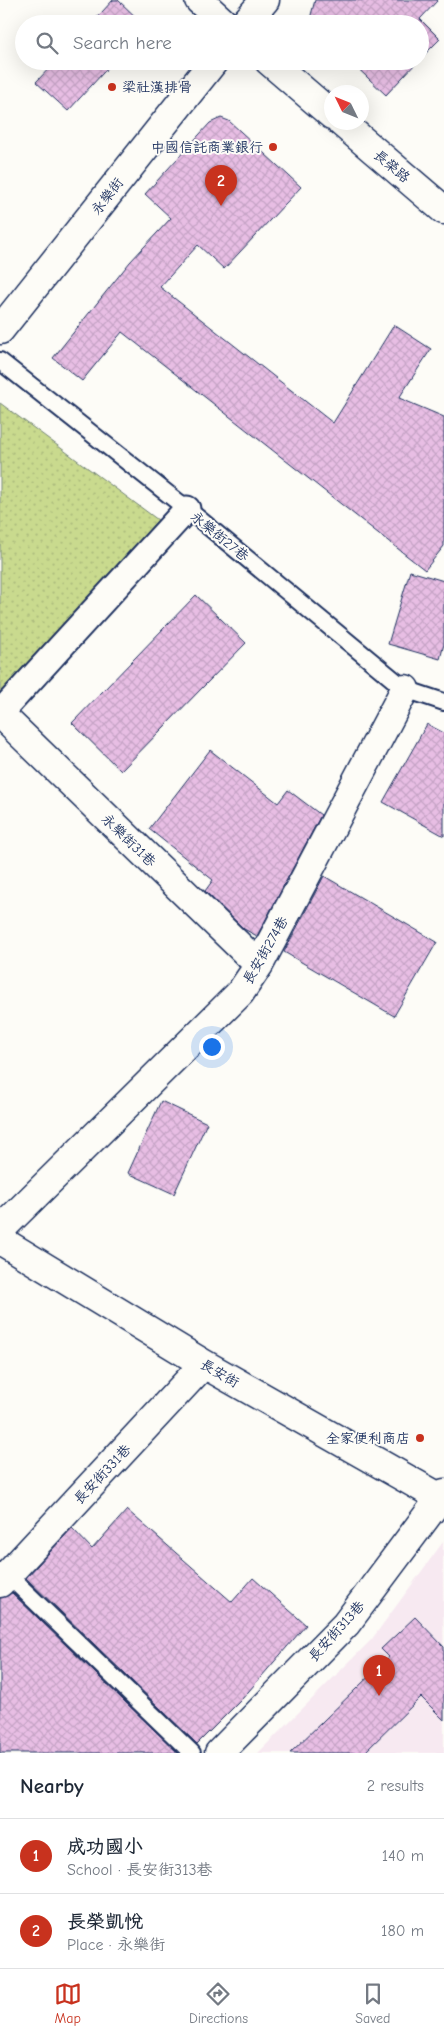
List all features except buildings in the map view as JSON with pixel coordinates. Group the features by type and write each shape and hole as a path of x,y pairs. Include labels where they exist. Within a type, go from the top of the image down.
{"street":[{"path":"199,0 215,15"},
{"path":"252,15 265,0"},
{"name":"永樂街","path":"0,330 207,70"},
{"path":"279,70 324,107"},
{"name":"長榮路","path":"350,130 444,210"},
{"path":"0,713 187,509"},
{"name":"長安街274巷","path":"0,1230 240,994 259,965 405,689"},
{"name":"永樂街31巷","path":"0,713 259,965"},
{"name":"長安街","path":"0,1240 204,1364 443,1498"},
{"name":"長安街331巷","path":"4,1579 204,1364"},
{"name":"長安街313巷","path":"219,1753 346,1624 443,1498"}],"lane":[{"name":"永樂街27巷","path":"0,361 187,509 405,689 444,702"},
{"path":"4,1579 192,1753"}],"shaded area":[{"path":"443,1542 444,1753 258,1753 372,1639"}],"green space":[{"path":"0,403 158,520 0,696"}],"place":[{"name":"梁社漢排骨","path":"112,87"},
{"name":"中國信託商業銀行","path":"273,147"},
{"name":"長榮凱悅","path":"221,206"},
{"name":"全家便利商店","path":"420,1438"},
{"name":"成功國小","path":"379,1696"}]}
